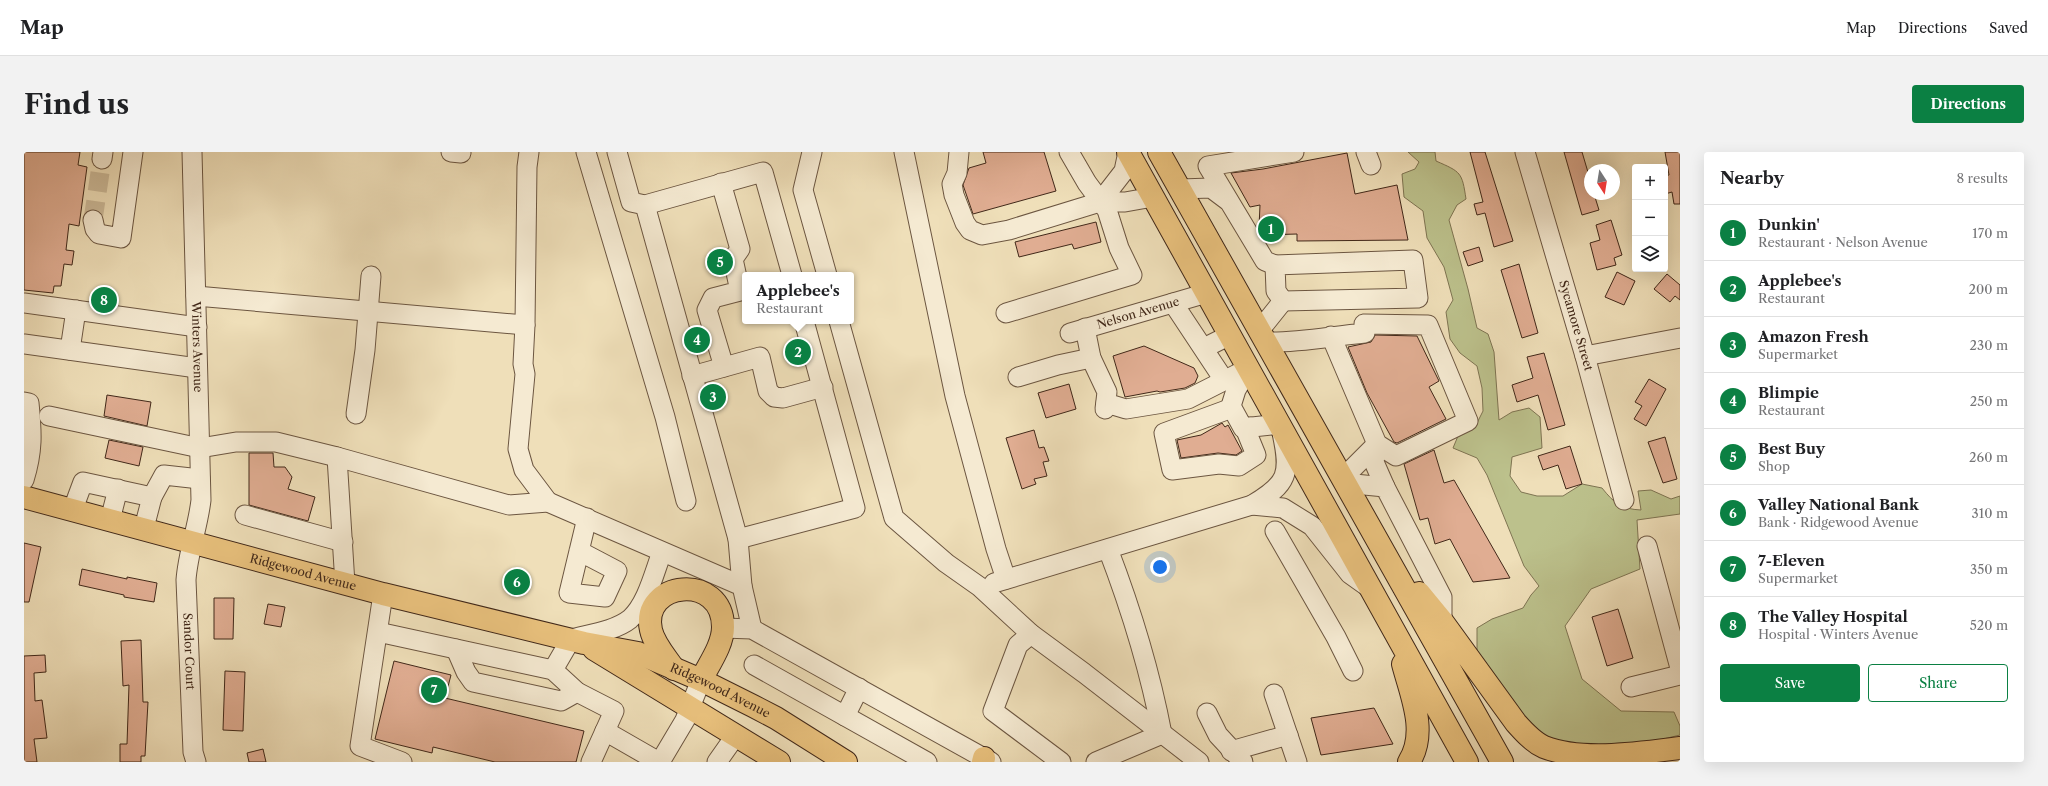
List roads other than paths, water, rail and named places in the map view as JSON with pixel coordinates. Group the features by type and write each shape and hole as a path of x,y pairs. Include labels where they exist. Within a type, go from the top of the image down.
{"main road":[{"path":"1128,152 1467,762"},
{"path":"1159,152 1185,195 1343,481 1387,556 1502,762"},
{"path":"1175,152 1185,195"},
{"name":"Ridgewood Avenue","path":"24,496 144,528 165,536 383,594 638,654 701,680 776,718 846,762"},
{"path":"1387,556 1442,621 1512,718 1536,742 1550,749 1569,754 1618,758 1680,748"},
{"path":"674,669 656,643 650,625 654,607 663,596 683,589 698,590 711,597 719,609 723,628 721,641 701,680"},
{"path":"1394,630 1415,708 1418,728 1417,742 1409,762"},
{"name":"Ridgewood Avenue","path":"578,641 778,761"}],"street":[{"path":"93,220 95,229 99,234 121,238 133,152"},
{"name":"Winters Avenue","path":"192,152 200,448 199,515 192,542"},
{"path":"529,152 527,174 523,364 525,374 518,449 524,470 548,502"},
{"path":"586,152 665,417 686,501"},
{"path":"617,152 631,202 645,205 763,172 791,272"},
{"path":"812,152 803,190 826,272"},
{"path":"904,152 954,389 996,549 1006,579"},
{"path":"959,152 957,173 952,184 954,195 964,223 970,230 982,235 1009,230 1100,202 1125,202 1153,197"},
{"path":"1006,313 1132,274 1118,248 1106,210 1068,152"},
{"path":"1100,202 1124,171 1128,152"},
{"path":"1283,301 1418,298 1413,260 1275,265 1265,261 1208,166 1294,152"},
{"name":"Sycamore Street","path":"1525,152 1585,356 1624,500"},
{"path":"721,183 740,249 733,259 740,291 713,298 707,310 724,367"},
{"path":"1185,195 1211,188 1228,200"},
{"path":"645,205 738,539 742,586 752,629"},
{"path":"1275,265 1276,291 1283,301"},
{"path":"356,414 371,276"},
{"name":"Nelson Avenue","path":"1091,358 1078,330 1207,293"},
{"path":"196,296 368,313 525,325"},
{"path":"1283,301 1263,336 1291,343 1311,341 1331,336 1365,333 1364,324 1428,325 1468,421 1396,456 1377,444"},
{"path":"1173,302 1224,380"},
{"path":"24,303 196,327"},
{"path":"70,350 76,310"},
{"path":"738,539 855,508 805,324"},
{"path":"840,324 894,518 946,563 980,587 1031,634 1199,762"},
{"path":"1204,348 1230,335"},
{"path":"1331,336 1377,444 1374,462 1385,487 1442,597 1442,621"},
{"path":"1585,356 1680,338"},
{"path":"24,344 198,368"},
{"path":"692,376 760,357 768,391 774,398 783,398 823,387"},
{"path":"1018,377 1091,358 1107,392 1105,406 1126,409 1188,399 1249,368"},
{"path":"980,587 1252,505 1272,494 1281,484 1286,471 1286,452 1280,425 1243,428 1232,408 1236,390 1249,368"},
{"path":"24,402 29,403 32,440 26,470"},
{"path":"1232,408 1164,433 1172,470 1219,464 1239,466 1256,455 1247,432 1250,428"},
{"path":"49,416 200,448 236,442 276,442 337,457 509,505 548,502 742,586"},
{"path":"1343,481 1377,444"},
{"path":"337,457 345,584"},
{"path":"144,528 152,497 164,475 200,479"},
{"path":"1343,481 1385,487"},
{"path":"72,509 83,482 152,497"},
{"path":"110,520 118,490"},
{"path":"1252,505 1283,508 1312,526 1350,574 1371,589"},
{"path":"245,516 343,542"},
{"path":"579,551 587,518"},
{"path":"1275,530 1336,637 1353,671"},
{"name":"Sandor Court","path":"192,542 186,580 193,752 196,762"},
{"path":"1647,546 1680,668"},
{"path":"1108,549 1119,578 1154,692 1162,734"},
{"path":"553,670 578,641 629,620 640,608 662,552"},
{"path":"383,594 360,746 402,762"},
{"path":"723,628 752,629 986,761"},
{"path":"378,632 553,670 577,692 614,711 591,762"},
{"path":"1031,634 1018,645 992,712 1061,762"},
{"path":"456,649 466,672 473,682 561,701 577,692"},
{"path":"466,672 476,662 488,656"},
{"path":"754,665 927,762"},
{"path":"1631,687 1680,675"},
{"path":"605,731 659,762 686,720 701,680"},
{"path":"845,716 859,688"},
{"path":"1274,694 1297,762"},
{"path":"1207,713 1218,735 1237,756 1288,735"},
{"path":"1096,762 1162,734"},
{"path":"717,762 736,735"}],"tunnel":[{"path":"93,220 102,159"}],"place":[{"name":"Dunkin'","path":"1271,229"},
{"name":"Best Buy","path":"720,262"},
{"name":"The Valley Hospital","path":"104,300"},
{"name":"Blimpie","path":"697,340"},
{"name":"Applebee's","path":"798,352"},
{"name":"Amazon Fresh","path":"713,397"},
{"name":"Valley National Bank","path":"517,582"},
{"name":"7-Eleven","path":"434,690"}]}
